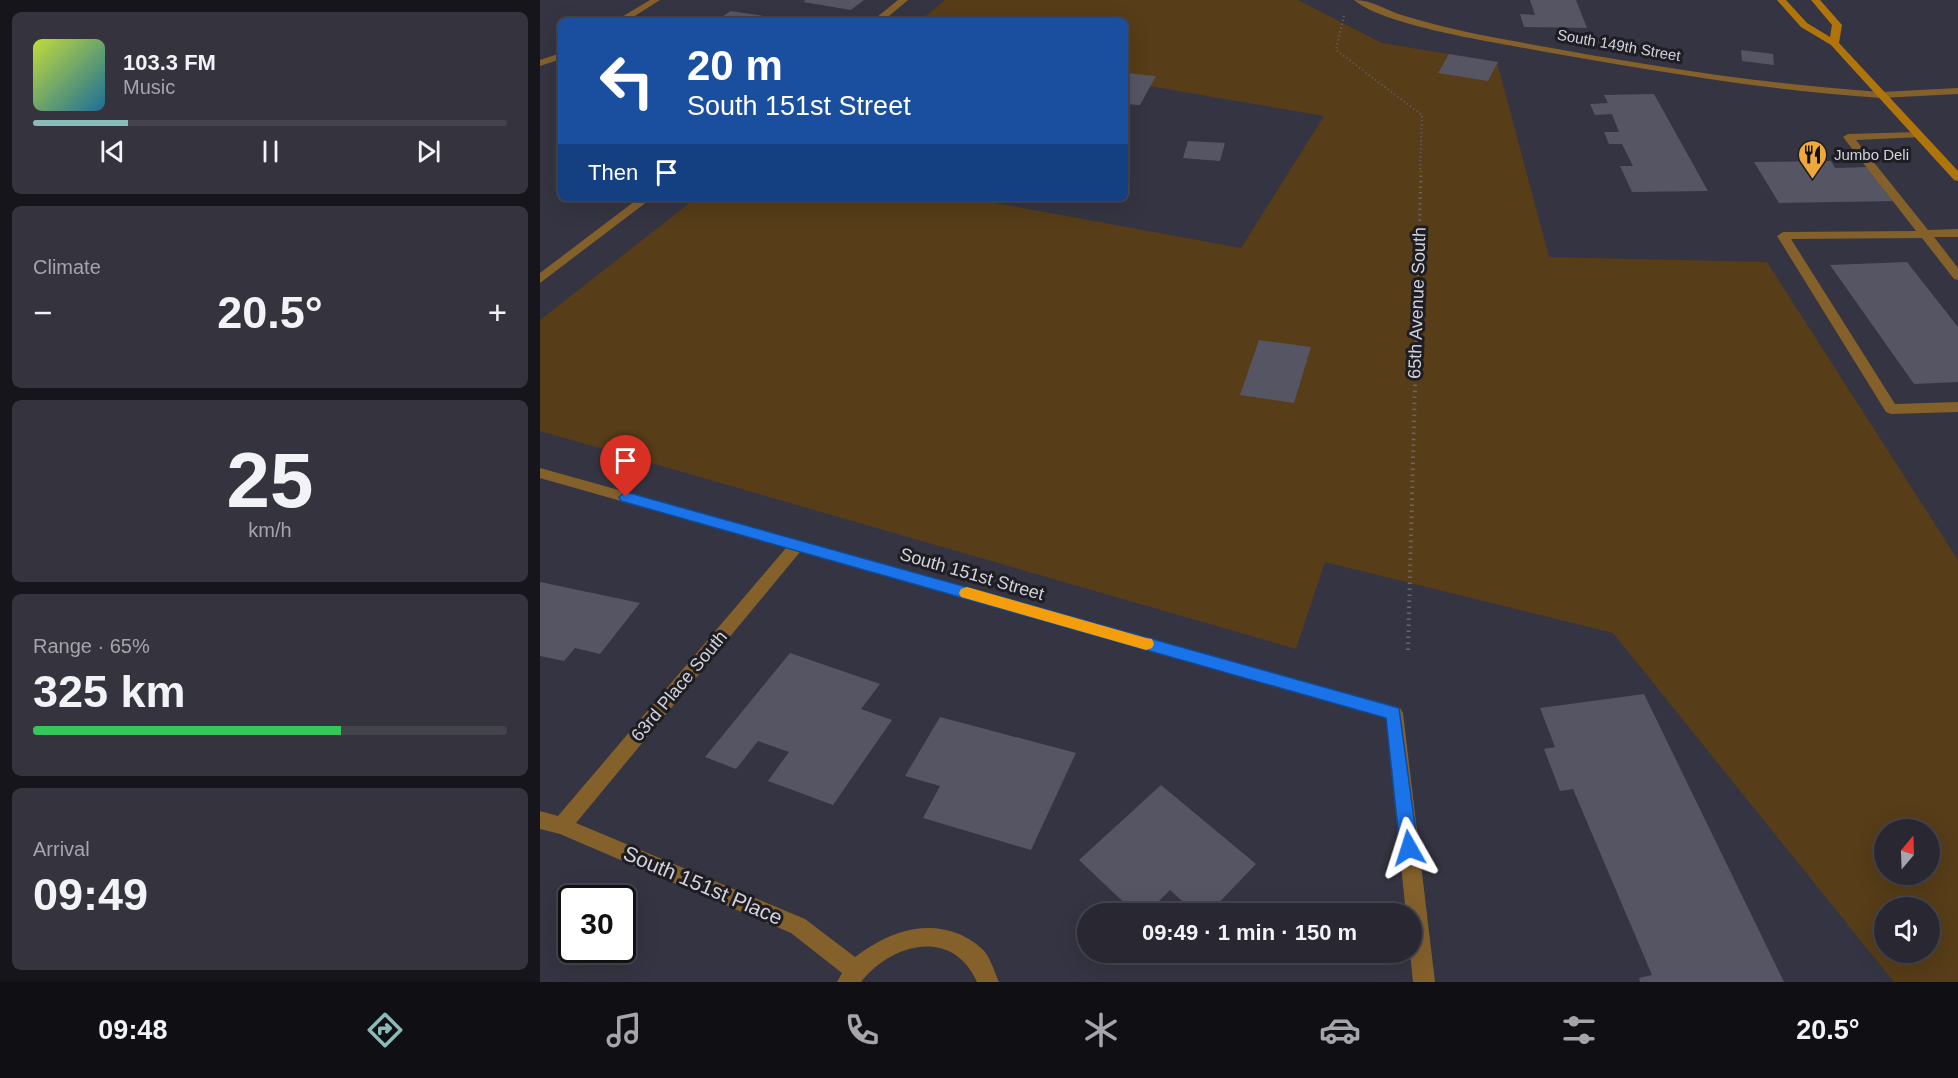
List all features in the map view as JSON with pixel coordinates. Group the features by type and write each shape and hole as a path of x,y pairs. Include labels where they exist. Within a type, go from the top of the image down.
{"main road":[{"path":"1781,0 1804,25 1834,43 1958,178"},
{"path":"1815,0 1838,25 1834,43"}],"street":[{"path":"625,18 656,0"},
{"path":"881,18 904,0"},
{"name":"South 149th Street","path":"1358,0 1400,18 1473,36 1614,61 1806,90 1881,95 1958,91"},
{"path":"540,63 558,57"},
{"path":"1918,135 1848,136 1958,276"},
{"path":"540,279 642,201"},
{"path":"1958,233 1784,236 1891,408 1958,407"},
{"name":"South 151st Street","path":"540,473 1394,713 1424,982"},
{"name":"63rd Place South","path":"562,826 796,545"},
{"name":"South 151st Place","path":"540,820 562,826 798,926 852,976 881,949 910,937 939,937 965,947 984,967 988,982"}],"path":[{"name":"65th Avenue South","path":"1345,10 1336,50 1422,116 1408,650"}],"shaded area":[{"path":"945,0 1298,0 1382,43 1497,62 1549,257 1767,262 1958,560 1958,982 1894,982 1879,963 1940,963 1940,897 1874,897 1874,957 1613,633 1325,562 1296,649 540,431 540,320 692,201 984,201 1241,248 1324,116 1128,83 1128,18 924,18"}],"building":[{"path":"806,0 864,0 851,10 803,2"},
{"path":"1530,0 1576,0 1587,28 1524,27 1520,14 1535,15"},
{"path":"731,11 771,17 769,18 720,18"},
{"path":"1741,50 1773,54 1774,65 1742,61"},
{"path":"1449,54 1498,62 1488,81 1438,73"},
{"path":"1128,73 1156,76 1140,105 1128,104"},
{"path":"1654,94 1708,191 1632,192 1620,166 1633,166 1622,144 1609,144 1604,132 1619,132 1612,114 1595,115 1590,104 1608,103 1604,95"},
{"path":"1188,141 1225,143 1220,161 1183,158"},
{"path":"1831,161 1835,168 1870,167 1896,201 1779,203 1754,162"},
{"path":"1907,262 1958,327 1958,382 1914,384 1830,265"},
{"path":"1259,340 1311,347 1294,403 1240,395"},
{"path":"540,582 640,603 600,654 575,648 564,661 540,656"},
{"path":"790,653 880,684 861,709 892,720 833,805 768,781 789,752 758,741 736,769 705,757"},
{"path":"1644,694 1784,982 1640,982 1639,978 1652,975 1573,789 1560,791 1544,749 1555,747 1540,708"},
{"path":"940,717 1076,753 1031,850 923,818 940,786 905,776"},
{"path":"1161,785 1256,864 1219,903 1184,903 1170,890 1157,903 1124,903 1079,860"}],"slow traffic":[{"path":"967,593 1146,644"}],"place":[{"name":"Jumbo Deli","path":"1813,180"}],"route":[{"path":"626,497 1394,713 1409,848"}]}
